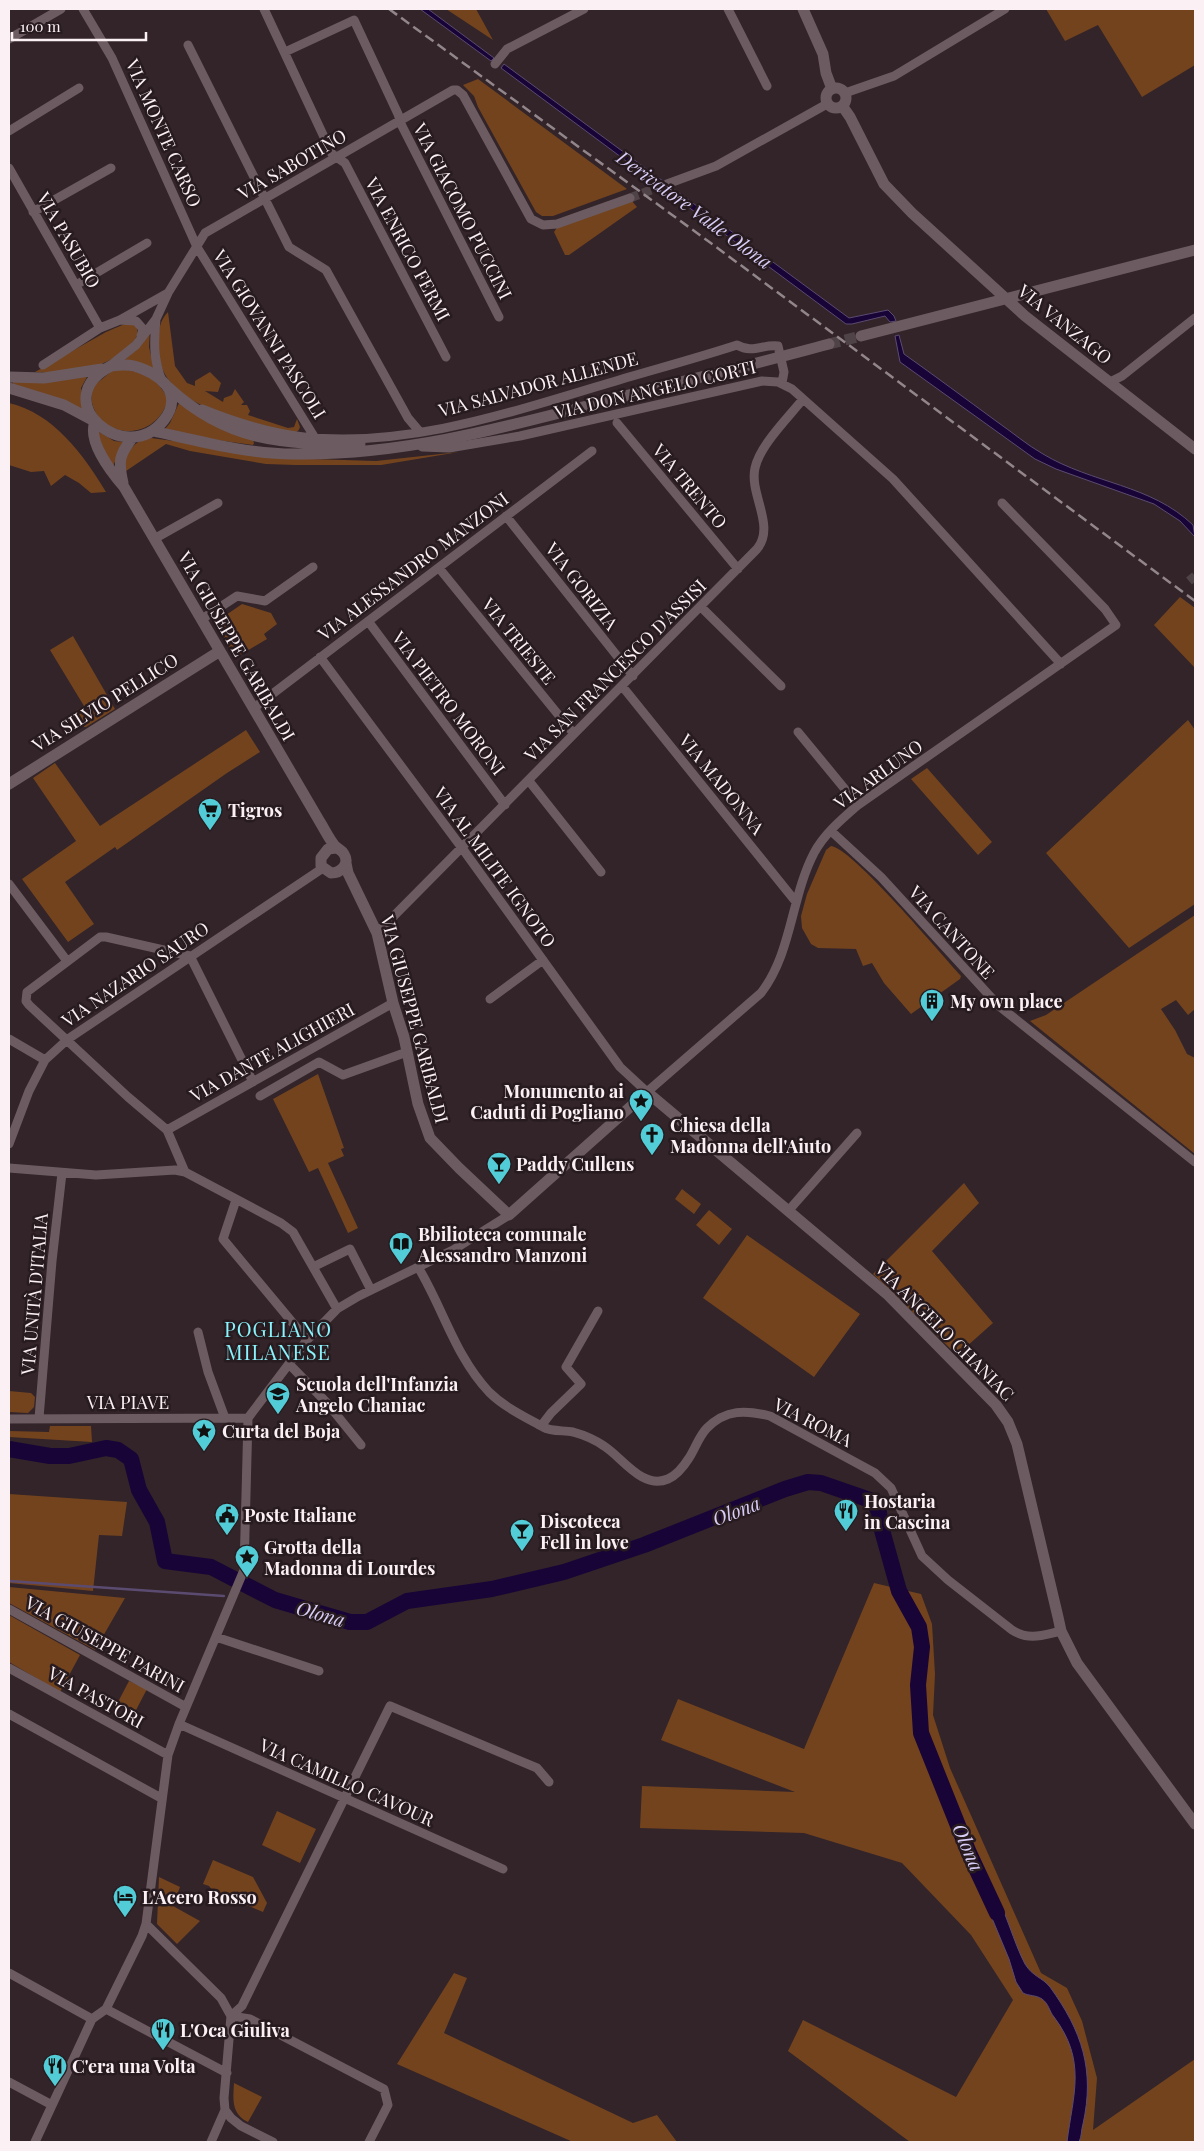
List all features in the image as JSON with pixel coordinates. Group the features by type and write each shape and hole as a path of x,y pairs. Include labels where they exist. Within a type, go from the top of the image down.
{"street":[{"path":"9,39 61,9"},
{"name":"VIA MONTE CARSO","path":"83,9 112,58 197,246"},
{"name":"VIA ENRICO FERMI","path":"264,9 332,154 345,163 446,357"},
{"path":"495,64 507,49 584,9"},
{"path":"728,9 767,86"},
{"path":"802,9 823,54 826,73 832,89"},
{"path":"845,93 894,76 1005,9"},
{"name":"VIA GIACOMO PUCCINI","path":"285,52 354,20 400,120 499,317"},
{"path":"188,45 288,247 326,270 408,418 419,431"},
{"path":"9,131 79,88"},
{"path":"838,88 845,93 846,102 842,107 832,108 827,104 827,93 832,89 838,88"},
{"name":"VIA SABOTINO","path":"156,318 168,293 205,233 264,201 448,92 457,90 464,97 531,219 550,226 630,198"},
{"path":"667,184 716,166 827,104"},
{"name":"VIA VANZAGO","path":"842,107 850,117 884,184 912,213 1025,316 1195,449"},
{"name":"VIA PASUBIO","path":"9,168 100,328"},
{"path":"34,212 111,168"},
{"path":"76,285 146,243"},
{"name":"VIA GIOVANNI PASCOLI","path":"197,246 315,438"},
{"path":"861,336 1195,250"},
{"name":"VIA SABOTINO","path":"43,365 100,328 120,320 168,293"},
{"path":"95,422 87,404 86,390 89,382 130,350 156,318"},
{"path":"9,388 64,405 114,434 133,437 153,431 163,421 171,408 171,395 156,364 153,346 156,318"},
{"name":"VIA VANZAGO","path":"1110,382 1122,376 1195,318"},
{"path":"120,320 136,320 143,329 141,338"},
{"path":"153,431 205,443 293,454 367,452 528,421 829,344"},
{"name":"VIA SALVADOR ALLENDE","path":"181,399 228,419 275,432 337,439 405,433 462,425 530,407 736,345 750,350 778,346 784,372 782,383"},
{"path":"9,377 44,378 107,367 133,366 164,383 181,399 217,422 267,440 293,444 404,446"},
{"name":"VIA DON ANGELO CORTI","path":"404,446 449,448 520,436 762,381 782,383 803,399 893,479 1061,664"},
{"name":"VIA SAN FRANCESCO D'ASSISI","path":"377,933 757,549 764,537 764,527 754,483 757,462 765,448 803,399"},
{"path":"405,433 408,426 408,418"},
{"name":"VIA GIUSEPPE GARIBALDI","path":"95,422 93,431 102,455 124,487 254,708 320,822 332,849 344,853 348,872 377,933 418,1104 430,1138 458,1168 509,1215"},
{"name":"VIA TRENTO","path":"617,423 738,569"},
{"name":"VIA GIUSEPPE GARIBALDI","path":"124,487 120,469 120,457 133,437"},
{"name":"VIA ALESSANDRO MANZONI","path":"254,708 592,451"},
{"name":"VIA ARLUNO","path":"647,1092 761,993 767,985 777,965 796,902 815,852 831,831 858,805 1116,625 1105,609 1002,502"},
{"path":"154,539 218,503"},
{"name":"VIA GORIZIA","path":"506,516 633,676"},
{"path":"202,619 237,596 265,601 313,567"},
{"name":"VIA TRIESTE","path":"439,568 574,734"},
{"path":"701,607 781,686"},
{"name":"VIA PIETRO MORONI","path":"368,621 505,805"},
{"name":"VIA SILVIO PELLICO","path":"9,784 220,651"},
{"name":"VIA AL MILITE IGNOTO","path":"320,657 462,848 620,1067 647,1092"},
{"name":"VIA MADONNA","path":"622,686 796,902"},
{"path":"798,732 858,805"},
{"path":"530,780 601,872"},
{"name":"VIA CANTONE","path":"831,831 881,877 999,1006 1195,1162"},
{"path":"332,849 321,858 325,870 343,869 346,863"},
{"name":"VIA GIUSEPPE GARIBALDI","path":"325,870 344,877 358,890"},
{"name":"VIA NAZARIO SAURO","path":"9,1144 29,1091 45,1060 68,1039 190,956 325,870"},
{"path":"9,884 67,961"},
{"path":"185,1172 167,1130 29,1005 26,997 30,989 103,936 190,956 253,1082"},
{"path":"490,999 543,960"},
{"name":"VIA DANTE ALIGHIERI","path":"167,1130 393,1003"},
{"path":"9,1039 45,1060"},
{"path":"260,1096 319,1062 343,1075 407,1052"},
{"path":"35,2142 92,2020 106,2009 130,1963 146,1924 168,1755 186,1706 244,1570 248,1418 307,1340 337,1309 370,1290 453,1250 509,1215 647,1092"},
{"name":"VIA ANGELO CHANIAC","path":"647,1092 887,1294 986,1394 1002,1413 1013,1432 1020,1456 1062,1631 1077,1663 1195,1824"},
{"path":"789,1210 857,1133"},
{"path":"9,1168 96,1175 175,1170 185,1172 281,1223 293,1232 337,1309"},
{"name":"VIA UNITÀ D'ITALIA","path":"39,1418 52,1261 62,1173"},
{"path":"236,1200 223,1239 307,1340"},
{"path":"313,1267 350,1248 370,1290"},
{"name":"VIA ROMA","path":"418,1267 458,1348 473,1372 490,1393 541,1426 592,1438 640,1475 652,1480 666,1480 684,1465 706,1429 720,1419 736,1412 751,1411 770,1416 875,1473 891,1488 922,1556 948,1580 1012,1630 1034,1638 1062,1631"},
{"path":"541,1426 551,1413 581,1384 566,1367 598,1311"},
{"path":"198,1332 208,1372 225,1418"},
{"path":"289,1364 327,1402 361,1445"},
{"name":"VIA PIAVE","path":"9,1419 248,1418"},
{"name":"VIA GIUSEPPE PARINI","path":"9,1609 186,1706"},
{"path":"216,1637 319,1672"},
{"name":"VIA PASTORI","path":"9,1668 168,1755"},
{"path":"231,2016 242,2006 390,1706 537,1768 549,1782"},
{"path":"9,1714 161,1798"},
{"name":"VIA CAMILLO CAVOUR","path":"179,1724 503,1869"},
{"path":"146,1924 221,1998 231,2016 224,2098 225,2110 211,2142"},
{"path":"9,1973 92,2020"},
{"path":"106,2009 227,2073"},
{"path":"231,2016 250,2019 384,2089 388,2106 369,2142"},
{"path":"9,2082 52,2106"},
{"path":"225,2110 241,2126 273,2142"}],"shaded area":[{"path":"446,9 476,9 493,40"},
{"path":"1046,9 1195,9 1195,65 1142,97 1098,25 1065,41"},
{"path":"478,79 627,189 553,216 542,216 536,212 478,107 474,96 463,85"},
{"path":"631,200 637,207 569,255 565,255 554,232 558,226"},
{"path":"168,312 175,366 187,383 195,386 195,381 210,372 221,383 218,392 205,391 223,402 224,398 232,395 235,389 244,402 241,405 247,405 250,411 248,415 288,428 294,427 297,419 300,427 298,431 293,433 284,431 224,414 191,399 177,389 166,376 159,360 159,328"},
{"path":"127,323 135,325 137,336 124,351 113,358 101,364 74,371 35,372 106,332"},
{"path":"150,328 149,347 154,369 123,361 138,348"},
{"path":"123,369 145,375 155,381 168,399 162,413 142,429 118,430 107,425 98,416 92,403 91,388 112,371"},
{"path":"88,375 81,388 84,412 13,386 13,381"},
{"path":"9,403 25,408 40,416 66,437 88,464 106,492 91,493 65,475 51,486 44,471 31,472 9,465"},
{"path":"179,403 253,440 253,445 217,440 165,429 170,423"},
{"path":"96,430 114,441 124,442 113,466 108,460"},
{"path":"151,438 311,459 376,461 459,452 381,465 295,465 266,464 190,451 166,444 126,471 124,461 132,448 141,440"},
{"path":"1180,597 1195,608 1195,668 1154,625"},
{"path":"242,604 271,613 277,624 264,634 267,639 235,658 216,622"},
{"path":"73,636 115,709 86,727 84,727 75,711 84,706 50,650"},
{"path":"1188,720 1195,730 1195,904 1129,948 1046,853"},
{"path":"246,730 260,752 117,850 115,847 65,882 94,924 68,942 22,879 76,841 33,778 55,763 100,826"},
{"path":"927,768 992,842 978,855 911,779"},
{"path":"831,846 842,851 876,882 961,976 960,979 911,1014 884,983 872,963 863,966 856,949 818,948 811,944 802,928 801,916 807,894 826,850"},
{"path":"1195,915 1195,1009 1188,1015 1176,1000 1161,1009 1175,1030 1187,1054 1195,1058 1195,1154 1030,1021 1046,1015"},
{"path":"318,1074 344,1148 341,1149 344,1156 328,1163 358,1228 348,1233 318,1168 309,1172 273,1099"},
{"path":"964,1183 979,1203 932,1251 993,1323 957,1355 873,1274"},
{"path":"682,1189 701,1204 694,1214 675,1199"},
{"path":"709,1210 732,1229 719,1245 696,1225"},
{"path":"747,1235 860,1314 814,1377 703,1298"},
{"path":"9,1391 31,1393 35,1397 34,1407 28,1413 9,1412"},
{"path":"50,1426 91,1426 92,1442 9,1437 9,1431 49,1432"},
{"path":"9,1494 127,1502 122,1536 99,1535 93,1591 9,1583"},
{"path":"874,1583 921,1594 932,1624 935,1674 933,1715 950,1768 1041,1973 1067,1988 1082,2021 1097,2078 1093,2130 1195,2059 1195,2142 910,2142 788,2051 803,2020 956,2097 1013,2000 971,1935 902,1863 804,1833 640,1828 642,1786 795,1792 661,1740 678,1699 804,1749"},
{"path":"9,1587 125,1598 95,1650 9,1603"},
{"path":"9,1615 80,1655 60,1692 9,1662"},
{"path":"129,1681 147,1689 135,1712 118,1702"},
{"path":"277,1811 316,1829 300,1863 262,1845"},
{"path":"213,1860 253,1877 267,1903 263,1912 213,1891 209,1886 203,1884"},
{"path":"159,1877 180,1887 173,1906 200,1921 177,1944 157,1924"},
{"path":"454,1973 467,1978 444,2033 633,2123 657,2115 677,2142 573,2142 397,2064"},
{"path":"234,2083 262,2097 248,2122 242,2119 234,2106"}],"water":[{"path":"420,9 428,9 494,58 491,61"},
{"name":"Derivatore Valle Olona","path":"504,64 849,318 888,310 896,321 890,322 885,316 846,324 501,68"},
{"path":"899,335 904,354 1031,447 1062,464 1140,492 1158,501 1176,511 1193,525 1195,537 1180,521 1154,504 1056,469 1035,459 900,362 895,336"},
{"path":"993,1890 1025,1964 1031,1972 1050,1987 1078,2035 1086,2069 1087,2086 1086,2104 1079,2142 1067,2142 1075,2078 1071,2048 1046,2003 1040,1998 1023,1993 1016,1982 1009,1959 984,1899"}],"waterway":[{"name":"Olona","path":"9,1449 50,1456 69,1456 106,1448 118,1450 131,1459 139,1490 157,1522 165,1561 211,1567 275,1600 350,1622 367,1622 407,1601 492,1589 564,1572 644,1545 785,1489 808,1482 821,1483 873,1501 879,1512 880,1523 899,1591 919,1627 922,1647 918,1685 921,1733 969,1853 997,1913"},
{"path":"9,1581 224,1596"}],"tunnel":[{"path":"630,198 667,184"},
{"path":"829,344 861,336"},
{"path":"1189,581 1195,576"}],"railway":[{"path":"389,9 708,241 1195,601"}],"place":[{"name":"Tigros","path":"210,831"},
{"name":"My own place","path":"932,1022"},
{"name":"Monumento ai Caduti di Pogliano","path":"641,1122"},
{"name":"Chiesa della Madonna dell'Aiuto","path":"652,1156"},
{"name":"Paddy Cullens","path":"499,1185"},
{"name":"Bbilioteca comunale Alessandro Manzoni","path":"401,1265"},
{"name":"Scuola dell'Infanzia Angelo Chaniac","path":"278,1415"},
{"name":"Curta del Boja","path":"204,1452"},
{"name":"Hostaria in Cascina","path":"846,1532"},
{"name":"Poste Italiane","path":"227,1536"},
{"name":"Discoteca Fell in love","path":"522,1552"},
{"name":"Grotta della Madonna di Lourdes","path":"247,1578"},
{"name":"L'Acero Rosso","path":"125,1918"},
{"name":"L'Oca Giuliva","path":"163,2051"},
{"name":"C'era una Volta","path":"55,2087"}],"district":[{"name":"POGLIANO MILANESE","path":"278,1340"}]}
